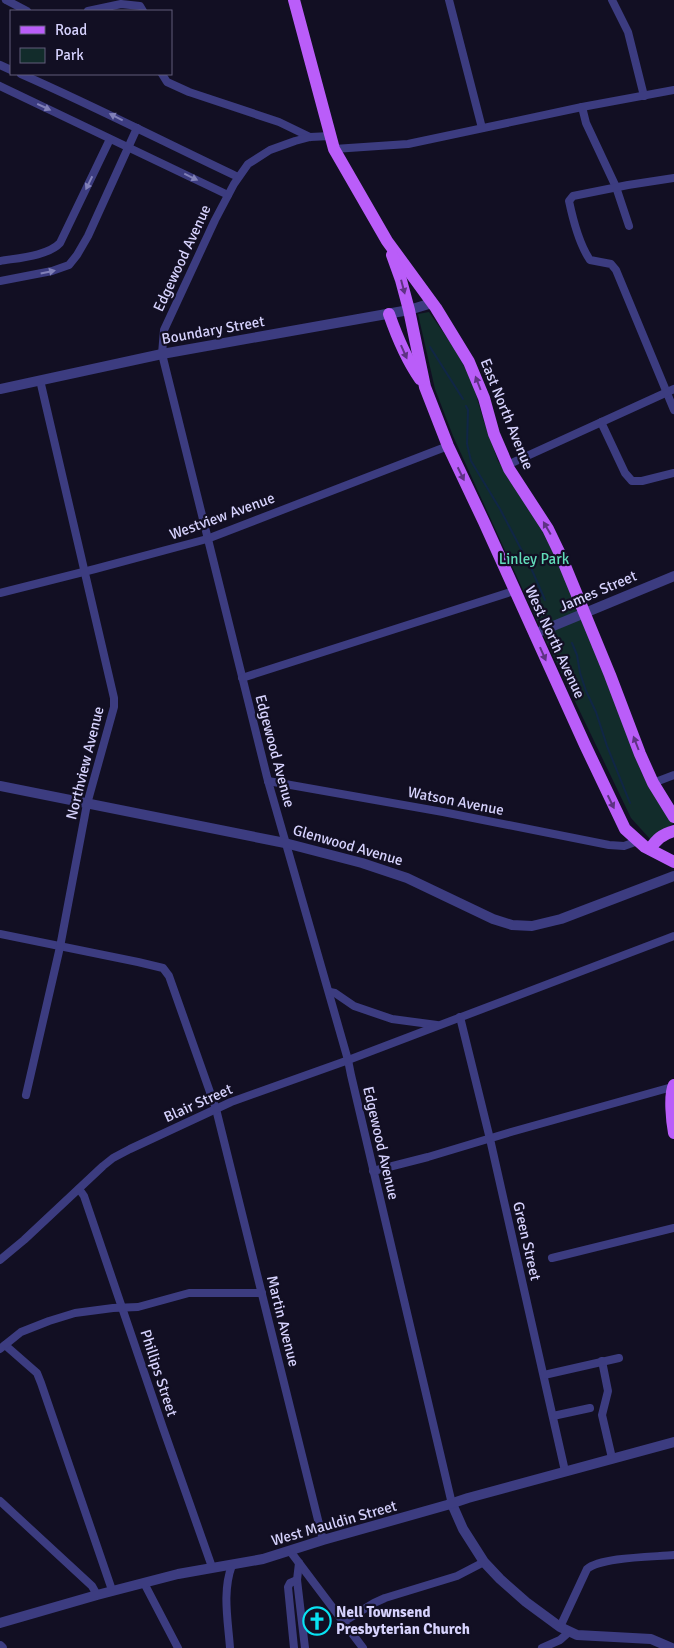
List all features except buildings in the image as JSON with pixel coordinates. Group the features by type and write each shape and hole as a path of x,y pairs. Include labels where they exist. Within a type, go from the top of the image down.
{"main road":[{"name":"East North Avenue","path":"294,0 334,149 387,241 432,303 469,362 484,398 494,434 507,465 548,529 561,556 640,754 653,783 674,817"},
{"name":"West North Avenue","path":"387,241 409,310 425,387 448,446 611,802 625,829 638,841 674,862"},
{"path":"389,314 410,364 425,387"},
{"path":"650,849 663,835 674,832"},
{"path":"673,1086 672,1124 674,1133"}],"street":[{"path":"6,0 25,10"},
{"path":"448,0 482,128"},
{"path":"612,0 628,32 644,96"},
{"path":"93,10 121,4 140,6 142,10"},
{"path":"23,75 104,111 238,177"},
{"path":"163,75 167,82 189,92 279,122 310,137"},
{"path":"0,86 228,195"},
{"path":"334,149 408,144 582,107 674,90"},
{"path":"582,107 586,123 616,188 629,226"},
{"path":"0,282 52,271 69,265 88,236 137,128"},
{"name":"Edgewood Avenue","path":"331,136 310,137 270,150 248,164 228,195 164,330 162,354 268,781 348,1060 452,1504"},
{"path":"0,261 39,254 55,248 60,243 110,139"},
{"path":"674,178 573,196 569,201 585,252 590,260 611,264 616,270 671,391 674,410"},
{"name":"Boundary Street","path":"0,389 162,354 389,314 432,303"},
{"name":"Northview Avenue","path":"26,1095 60,947 87,804 114,707 114,698 40,380"},
{"path":"507,465 671,391"},
{"path":"601,422 625,473 632,481 642,481 674,473"},
{"name":"Westview Avenue","path":"0,593 207,539 448,446"},
{"name":"James Street","path":"534,634 674,576"},
{"path":"242,678 514,591"},
{"path":"653,783 674,775"},
{"name":"Watson Avenue","path":"268,781 443,812 609,845 624,846 638,841"},
{"name":"Glenwood Avenue","path":"0,786 285,843 362,863 407,878 493,919 512,925 532,926 561,919 674,876"},
{"path":"0,934 60,947"},
{"name":"Blair Street","path":"0,1260 113,1158 231,1102 348,1060 674,936"},
{"name":"Martin Avenue","path":"60,947 163,968 169,976 216,1109 323,1540"},
{"name":"Blair Street","path":"330,992 335,993 354,1006 392,1019 439,1025"},
{"name":"Green Street","path":"460,1017 566,1470"},
{"path":"374,1171 673,1086"},
{"name":"Phillips Street","path":"79,1189 84,1196 212,1567"},
{"path":"552,1258 674,1228"},
{"path":"112,1590 42,1383 37,1373 2,1347 21,1332 76,1313 138,1307 189,1293 262,1293"},
{"path":"544,1375 620,1358"},
{"path":"602,1362 608,1391 602,1415 612,1458"},
{"path":"553,1416 590,1408"},
{"name":"West Mauldin Street","path":"0,1623 112,1590 212,1567 263,1559 566,1470 674,1442"},
{"path":"0,1501 92,1586 97,1595"},
{"path":"452,1504 463,1528 484,1562 526,1602 565,1630 578,1635 651,1638 672,1648"},
{"path":"290,1551 363,1648"},
{"path":"542,1648 560,1640 587,1570 592,1565 627,1559 674,1555"},
{"path":"343,1622 385,1598 457,1576 484,1562"},
{"path":"299,1563 297,1580 305,1648"},
{"path":"230,1648 226,1599 227,1583 232,1565"},
{"path":"294,1648 288,1587 290,1583 297,1580"},
{"path":"144,1583 178,1648"}],"green space":[{"name":"Linley Park","path":"429,312 455,349 472,381 498,461 546,532 586,626 642,774 674,823 650,839 631,818 547,643 453,436 435,389 418,314"}],"waterway":[{"path":"430,347 463,399"},
{"path":"466,406 468,410 467,444 471,461 500,509 531,568 545,600"},
{"path":"572,643 586,691 596,712 607,746 630,803"}],"place":[{"name":"Nell Townsend Presbyterian Church","path":"317,1621"}]}
